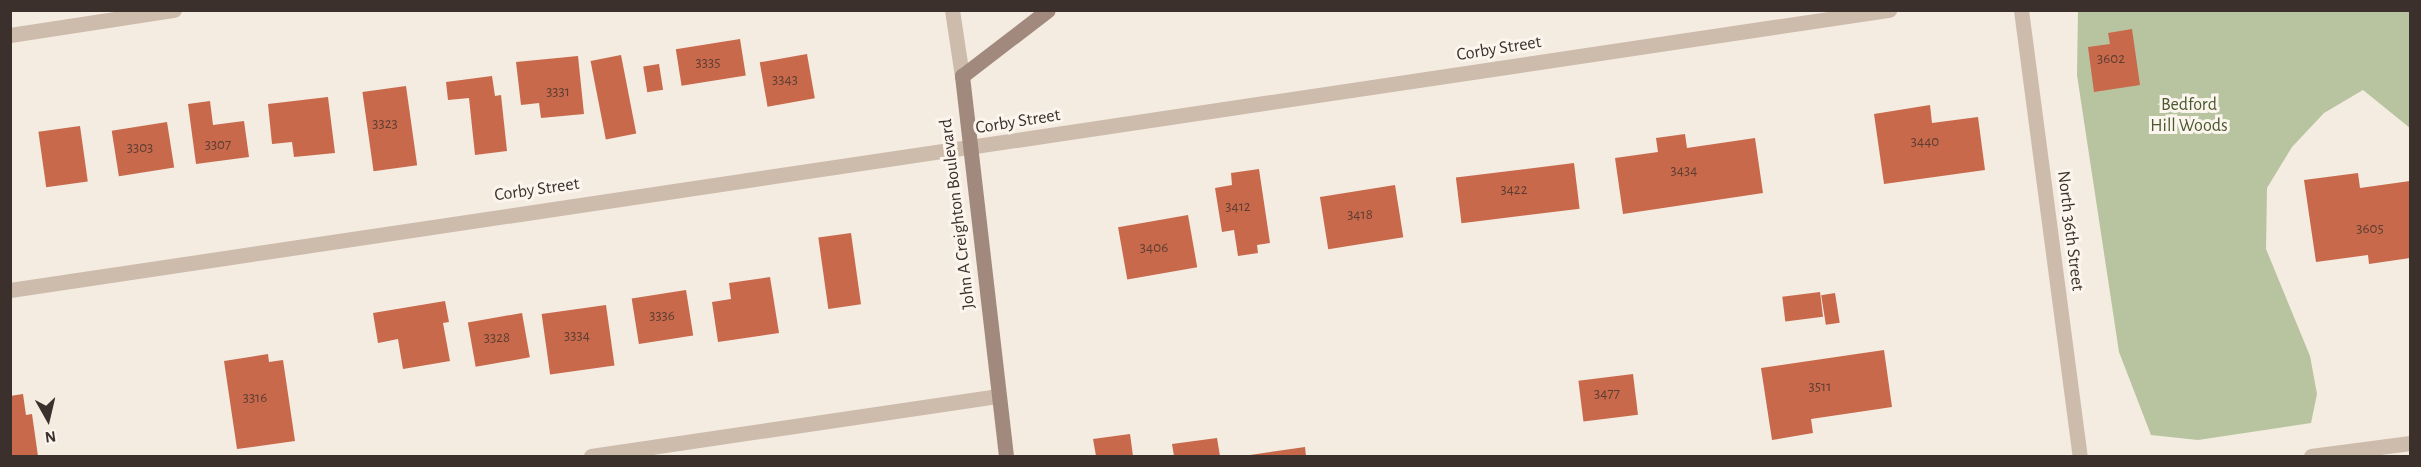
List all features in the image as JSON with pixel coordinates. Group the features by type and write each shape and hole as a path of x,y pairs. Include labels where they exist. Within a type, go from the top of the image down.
{"street":[{"path":"10,35 174,10"},
{"path":"952,10 962,76 1048,10"},
{"name":"Corby Street","path":"10,290 501,215 971,149 1888,10"},
{"name":"North 36th Street","path":"2021,10 2080,456"},
{"name":"John A Creighton Boulevard","path":"962,76 1006,456"},
{"path":"591,456 999,396"},
{"path":"2311,456 2410,443"}],"green space":[{"name":"Bedford Hill Woods","path":"2078,11 2410,11 2410,128 2363,90 2324,113 2292,147 2267,188 2266,249 2310,356 2317,394 2311,423 2198,440 2151,435 2119,352 2077,75"}],"building":[{"path":"2132,29 2140,85 2094,92 2088,47 2110,44 2108,33"},
{"path":"740,39 746,76 682,86 676,49"},
{"path":"807,54 815,98 768,107 760,62"},
{"path":"621,55 636,134 606,139 591,61"},
{"path":"578,56 584,114 541,118 539,103 521,105 516,62"},
{"path":"659,64 663,90 647,92 643,67"},
{"path":"492,76 495,96 501,95 507,151 475,155 469,98 448,100 446,82"},
{"path":"406,86 417,165 374,171 362,92"},
{"path":"328,97 335,153 294,157 292,142 272,144 268,104"},
{"path":"210,101 213,125 244,121 249,157 196,164 188,104"},
{"path":"1930,105 1932,123 1978,117 1985,170 1884,184 1874,114"},
{"path":"167,122 174,167 119,176 112,131"},
{"path":"80,126 88,181 46,187 38,132"},
{"path":"1685,134 1687,148 1755,138 1763,193 1623,214 1615,158 1658,152 1656,138"},
{"path":"1574,163 1580,209 1461,223 1456,178"},
{"path":"1259,169 1270,243 1257,245 1258,253 1238,256 1234,230 1222,232 1215,188 1232,185 1231,173"},
{"path":"2358,173 2360,188 2410,181 2410,258 2369,264 2368,255 2316,262 2304,180"},
{"path":"1395,185 1403,237 1328,249 1320,197"},
{"path":"1188,215 1197,267 1127,280 1118,227"},
{"path":"851,233 861,304 828,309 818,238"},
{"path":"770,277 779,333 718,342 712,302 731,299 729,283"},
{"path":"686,290 693,335 639,344 632,299"},
{"path":"1820,292 1823,317 1785,321 1782,297"},
{"path":"1835,293 1840,323 1826,325 1821,295"},
{"path":"445,301 449,322 443,323 450,361 403,369 398,339 378,343 373,313"},
{"path":"606,305 614,365 550,374 542,314"},
{"path":"522,313 530,357 476,367 468,323"},
{"path":"1884,350 1892,407 1811,419 1813,433 1772,440 1761,368"},
{"path":"268,354 269,362 283,360 295,441 237,449 224,361"},
{"path":"1633,374 1638,415 1583,421 1578,381"},
{"path":"23,394 26,415 32,414 38,456 10,456 10,396"},
{"path":"1130,434 1133,456 1096,456 1093,439"},
{"path":"1217,438 1220,456 1174,456 1172,444"},
{"path":"1305,447 1306,456 1250,456 1250,455"}]}
